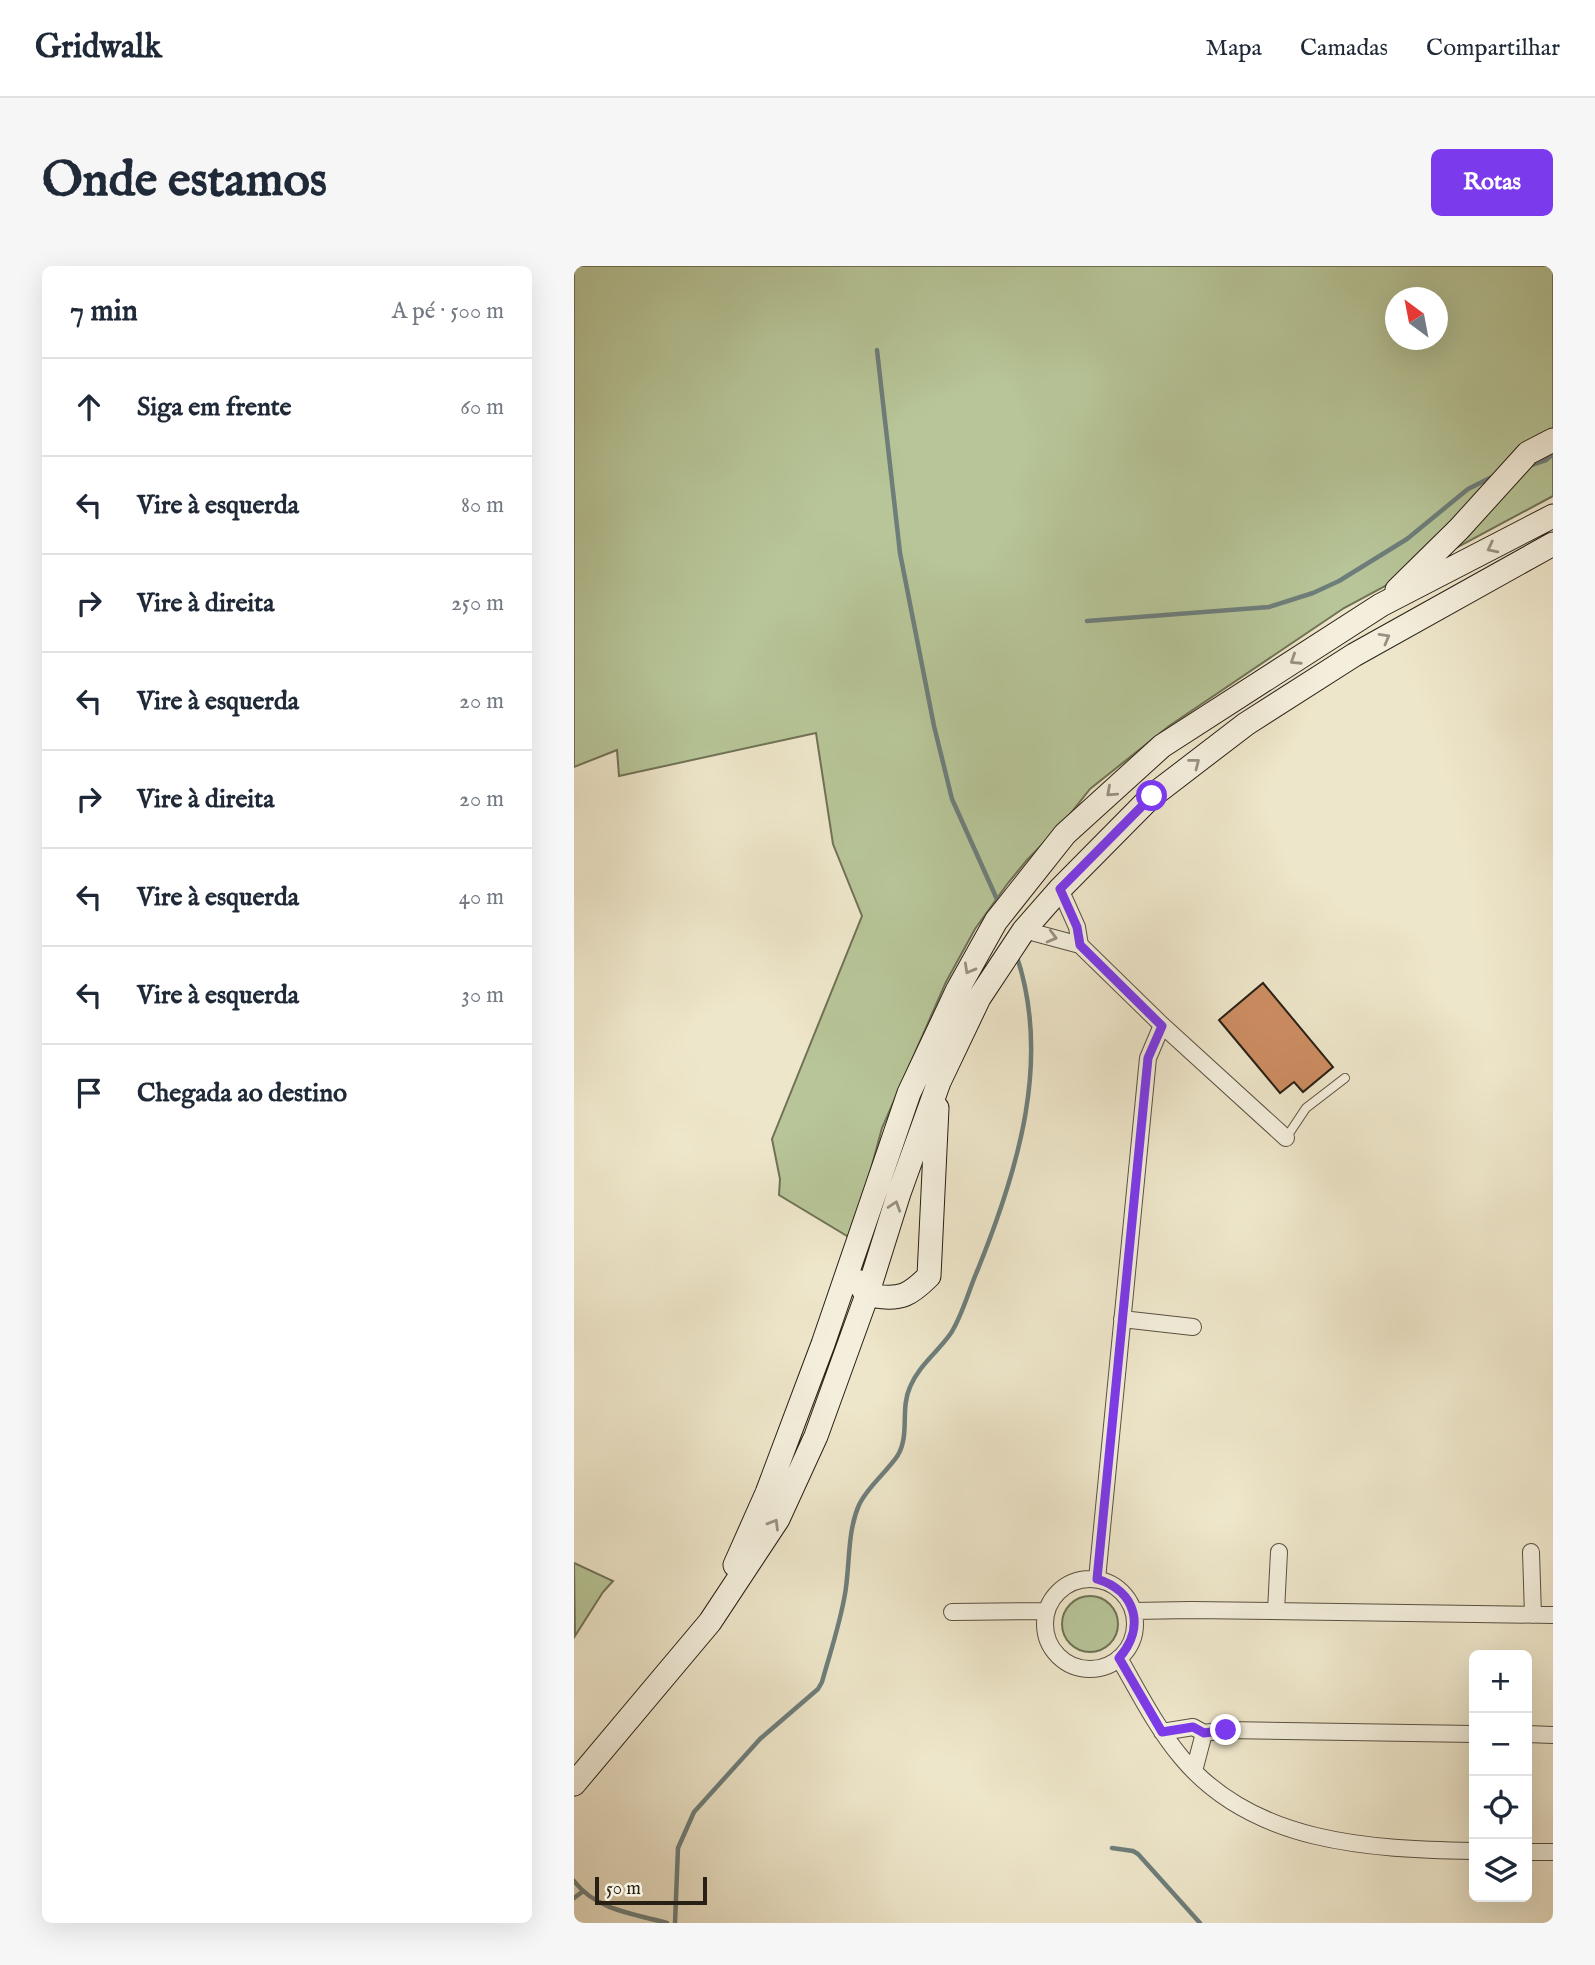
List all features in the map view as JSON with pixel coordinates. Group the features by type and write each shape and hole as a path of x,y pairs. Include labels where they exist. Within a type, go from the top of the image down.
{"main road":[{"path":"1381,605 1459,528 1528,453 1553,440"},
{"path":"710,1622 766,1493 878,1186 909,1093 958,989 996,921 1065,834 1162,746 1381,605 1553,516"},
{"path":"577,1780 710,1622 778,1519 816,1436 939,1082 979,998 1024,930 1060,889 1152,796 1246,724 1354,654 1553,541"},
{"path":"878,1186 860,1285 867,1295 895,1299 915,1289 929,1276 939,1082"}],"street":[{"path":"1060,889 1077,927 1080,945"},
{"path":"1024,930 1080,945 1162,1026 1286,1138"},
{"path":"1097,1579 1148,1058 1162,1026"},
{"path":"1122,1318 1193,1327"},
{"path":"1276,1611 1279,1552"},
{"path":"1531,1552 1533,1615"},
{"path":"1097,1579 1120,1590 1128,1600 1135,1624 1133,1636 1119,1658 1108,1665 1083,1668 1070,1665 1051,1648 1044,1623 1046,1611 1052,1599 1071,1583 1097,1579"},
{"path":"952,1612 1046,1611"},
{"path":"1133,1611 1553,1615"},
{"path":"1119,1658 1162,1732 1194,1771 1209,1786 1244,1809 1297,1831 1340,1842 1382,1848 1469,1851"},
{"path":"1162,1732 1193,1727 1204,1733 1226,1730 1469,1734"},
{"path":"1194,1771 1204,1733"},
{"path":"1532,1734 1553,1735"},
{"path":"1532,1852 1553,1852"}],"lane":[{"path":"1286,1138 1306,1108 1345,1079"}],"green space":[{"path":"574,266 1553,266 1553,496 1344,608 1169,726 1090,789 1008,883 975,929 946,982 882,1128 852,1239 779,1195 780,1179 772,1139 862,916 833,844 816,733 619,776 617,750 574,767"},
{"path":"574,1563 613,1581 575,1636"},
{"path":"1085,1596 1095,1596 1110,1604 1116,1613 1116,1635 1110,1644 1095,1652 1085,1652 1067,1640 1062,1629 1062,1619 1074,1601"}],"building":[{"path":"1263,983 1333,1067 1303,1092 1294,1082 1280,1093 1219,1020"}],"waterway":[{"path":"877,350 900,553 934,726 952,799 1000,906"},
{"path":"1531,465 1546,460 1553,454"},
{"path":"1087,621 1269,607 1313,593 1339,581 1407,539 1468,489 1492,477"},
{"path":"675,1923 678,1848 694,1812 760,1739 818,1689 822,1682 843,1605 855,1515 867,1492 902,1447 910,1387 918,1372 955,1326 993,1231 1017,1154 1026,1114 1030,1074 1031,1034 1026,994 1016,954"},
{"path":"1112,1848 1138,1854 1200,1923"},
{"path":"574,1881 583,1891 604,1905 667,1923"},
{"path":"574,1898 582,1892"}],"route":[{"path":"1152,796 1060,889 1077,927 1080,945 1162,1026 1148,1058 1097,1579 1120,1590 1133,1611 1133,1636 1119,1658 1162,1732 1193,1727 1204,1733 1226,1730"}]}
